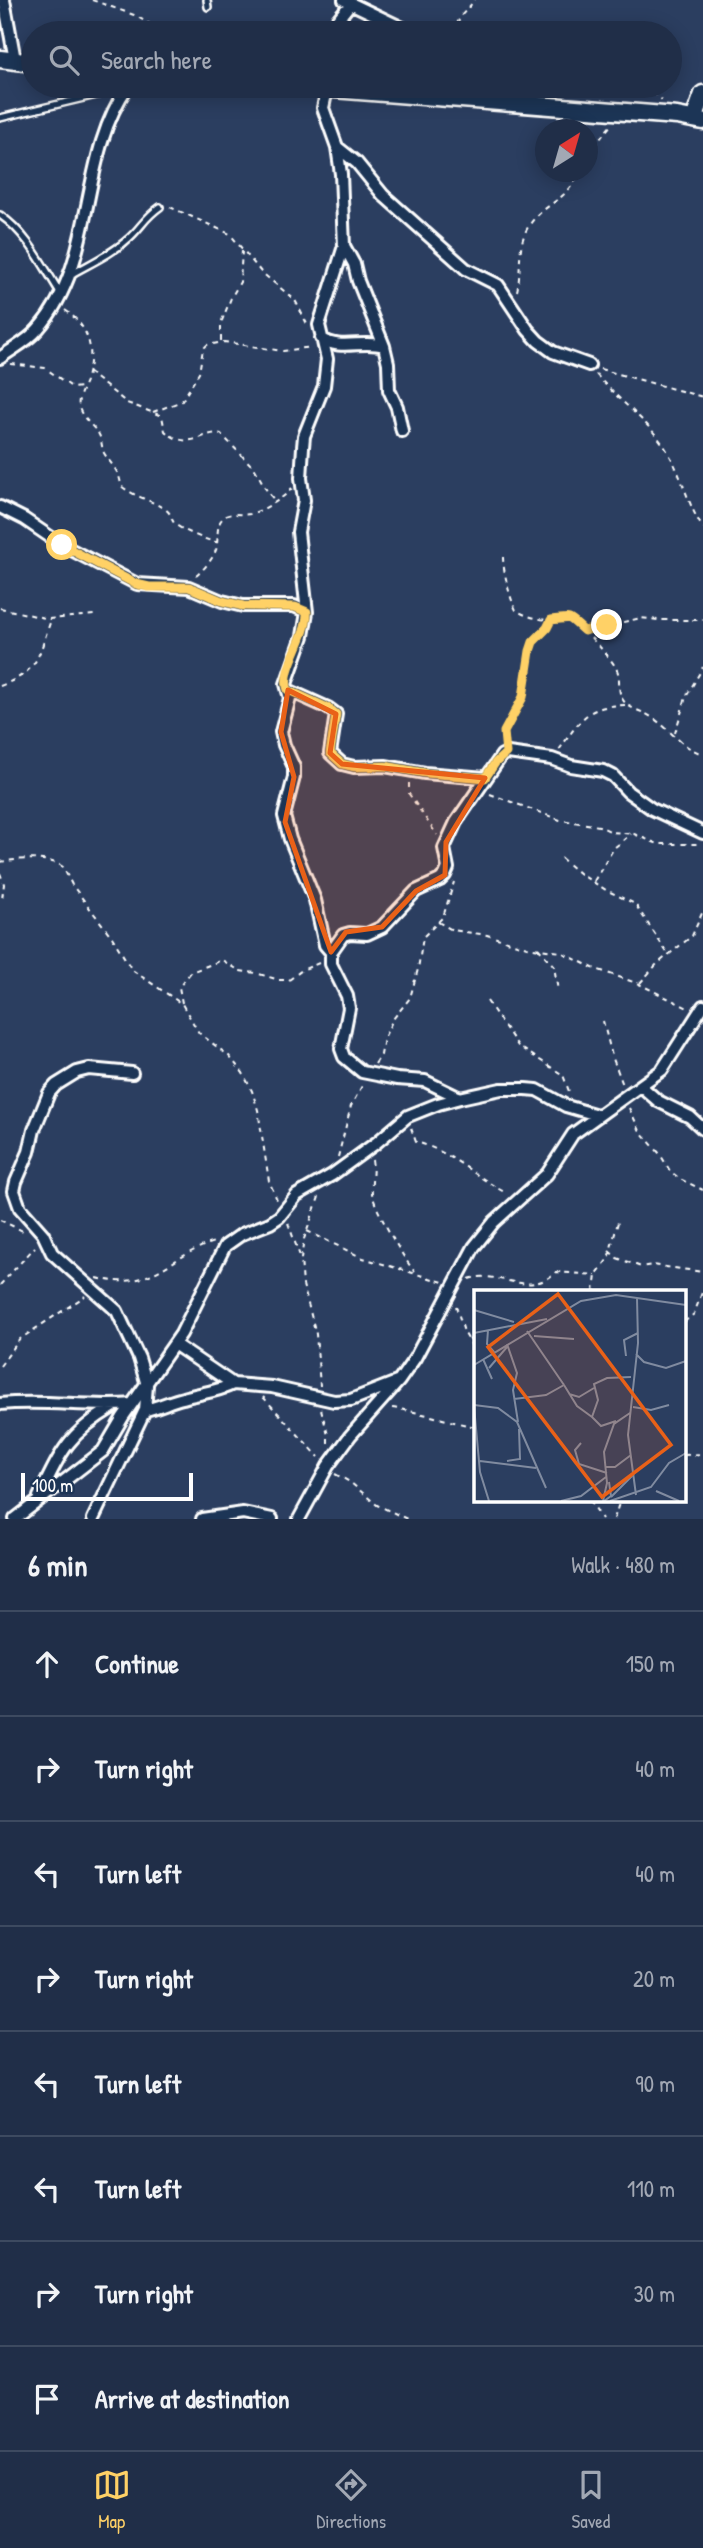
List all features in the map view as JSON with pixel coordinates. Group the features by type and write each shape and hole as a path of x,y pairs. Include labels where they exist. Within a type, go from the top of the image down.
{"street":[{"path":"4,0 7,60"},
{"path":"337,21 352,2 389,21"},
{"path":"456,98 698,120 703,93"},
{"path":"3,362 24,344 46,318 70,275 76,261 105,133 120,98"},
{"path":"325,98 324,116 337,147 341,174 344,246 319,325 327,368 316,410 304,436 301,478 304,500 298,542 307,612 303,636 287,676 290,698 281,732 294,766 285,822 315,900 325,945 331,953"},
{"path":"512,98 514,102"},
{"path":"337,147 357,163 383,195 466,269 498,285 528,331 545,346 562,356 589,365"},
{"path":"344,246 354,264 384,346 388,363 388,390 397,407 402,431"},
{"path":"322,341 331,344 375,343 384,346"},
{"path":"0,507 24,519 62,545 136,584 149,587 185,586 222,601 243,606 295,607 307,612"},
{"path":"288,690 336,714 330,753 342,764 355,767 398,767 483,780"},
{"path":"460,1098 425,1081 370,1074 355,1067 344,1057 341,1049 349,1008 347,996 331,964 331,953 343,935 367,934 382,928 416,891 445,875 448,862 444,848 456,822 495,763 506,753 552,759 613,776 645,805 703,832"},
{"path":"299,1519 328,1466 350,1436 400,1381 415,1359 474,1247 494,1222 547,1174 573,1134 656,1076 669,1063 701,1009"},
{"path":"93,1519 145,1410 147,1385 139,1358 117,1311 52,1253 43,1234 20,1208 14,1191 29,1152 30,1141 56,1085 76,1072 89,1069 132,1073"},
{"path":"641,1086 658,1101 690,1117 703,1129"},
{"path":"15,1519 103,1451 188,1322 218,1258 233,1239 270,1223 297,1195 330,1177 408,1116 460,1098 501,1089 537,1090 579,1110 597,1115"},
{"path":"174,1344 233,1384"},
{"path":"145,1410 233,1384 272,1387 334,1401 351,1400 400,1381"},
{"path":"0,1404 33,1401 116,1406 132,1404"},
{"path":"37,1500 58,1457 75,1434 89,1421 116,1406"},
{"path":"202,1519 243,1513 272,1519"}],"lane":[{"path":"207,0 208,7"},
{"path":"0,118 82,98"},
{"path":"70,275 122,244 131,237 144,219 160,207"},
{"path":"0,215 14,225 30,246 58,299"}],"path":[{"path":"92,0 145,21"},
{"path":"458,21 475,0"},
{"path":"660,98 677,116"},
{"path":"598,139 629,112"},
{"path":"512,306 519,288 519,254 523,239 534,219 575,182"},
{"path":"160,207 170,207 186,213 230,234 261,272 295,300 312,332 322,341"},
{"path":"221,342 221,323 230,298 240,282 240,258 243,249"},
{"path":"58,299 77,318 87,333 91,348 79,406 100,436 105,456 121,477 121,486 167,510 178,527 190,530 209,543 218,542"},
{"path":"150,413 182,401 199,373 206,345 221,342 283,351 322,341"},
{"path":"3,362 45,368 73,388 84,387"},
{"path":"589,365 703,397"},
{"path":"589,365 606,386 647,423 670,455 703,528"},
{"path":"88,372 127,403 162,416 165,431 179,440 221,434 255,469 267,492 275,500"},
{"path":"185,586 209,562 218,542 218,525 222,519 228,515 251,513 285,495 301,478"},
{"path":"503,557 509,579 507,585 516,610 526,616 551,620 569,617 617,669 623,700 669,729 684,746 703,754"},
{"path":"0,608 52,619 94,615"},
{"path":"584,631 641,618 703,620"},
{"path":"0,686 22,677 30,670 52,619"},
{"path":"506,753 504,732 523,697 533,642 551,620"},
{"path":"675,736 680,712 703,667"},
{"path":"552,759 587,714 604,706 629,705"},
{"path":"411,771 409,794 444,848"},
{"path":"483,780 489,793 560,820 599,826 612,832 634,834 658,844 692,846 703,843"},
{"path":"593,882 614,848 627,836 634,834"},
{"path":"561,858 580,874 635,904 668,954"},
{"path":"0,862 30,860 64,867 72,886 132,970 182,1004"},
{"path":"328,1466 328,1435 320,1412 316,1334 303,1285 301,1259 307,1231 330,1177 351,1106 380,1055 393,1019 410,998 423,937 438,922 447,907 454,884 454,875 448,862"},
{"path":"0,873 4,884 2,899"},
{"path":"639,984 668,954 692,936 703,911"},
{"path":"438,922 452,930 561,952 621,979 701,1009"},
{"path":"537,948 554,967 558,991"},
{"path":"301,1259 269,1181 262,1130 252,1091 243,1073 229,1056 192,1025 182,1004 179,987 185,976 222,960 240,971 289,980 302,970 320,963 331,953"},
{"path":"487,1001 518,1046 563,1076 579,1110"},
{"path":"603,1021 617,1072 640,1132 660,1154 670,1171 703,1191"},
{"path":"408,1116 416,1142 451,1156 475,1175 518,1199"},
{"path":"370,1148 375,1206 415,1273"},
{"path":"0,1220 28,1234"},
{"path":"594,1290 596,1275 608,1259 618,1222"},
{"path":"307,1231 363,1258 435,1281 455,1283 480,1275 508,1282 536,1283 548,1280 556,1272 596,1275"},
{"path":"96,1278 121,1282 142,1278 163,1270 205,1245 233,1239"},
{"path":"0,1285 40,1242 52,1253"},
{"path":"609,1251 617,1258 641,1268 652,1265 703,1272"},
{"path":"686,1320 694,1314 703,1290"},
{"path":"0,1366 20,1339 75,1301 95,1291"},
{"path":"447,1297 457,1306 474,1351"},
{"path":"468,1340 474,1337"},
{"path":"249,1385 289,1422 340,1478 350,1482 370,1501 407,1519"},
{"path":"377,1406 416,1411 444,1421 474,1427"},
{"path":"591,1502 602,1519"},
{"path":"614,1519 619,1502"}],"highlighted area":[{"path":"288,690 336,714 330,753 342,764 485,778 446,842 445,875 416,891 382,927 346,932 331,952 285,822 294,777 281,732"}],"route":[{"path":"62,545 136,584 149,587 189,587 207,596 243,606 295,607 307,612 303,636 286,684 288,690 336,714 330,753 342,764 355,767 398,767 425,773 485,778 506,753 504,732 523,697 530,651 538,635 547,628 551,620 564,616 569,617 584,631 607,625"}]}
